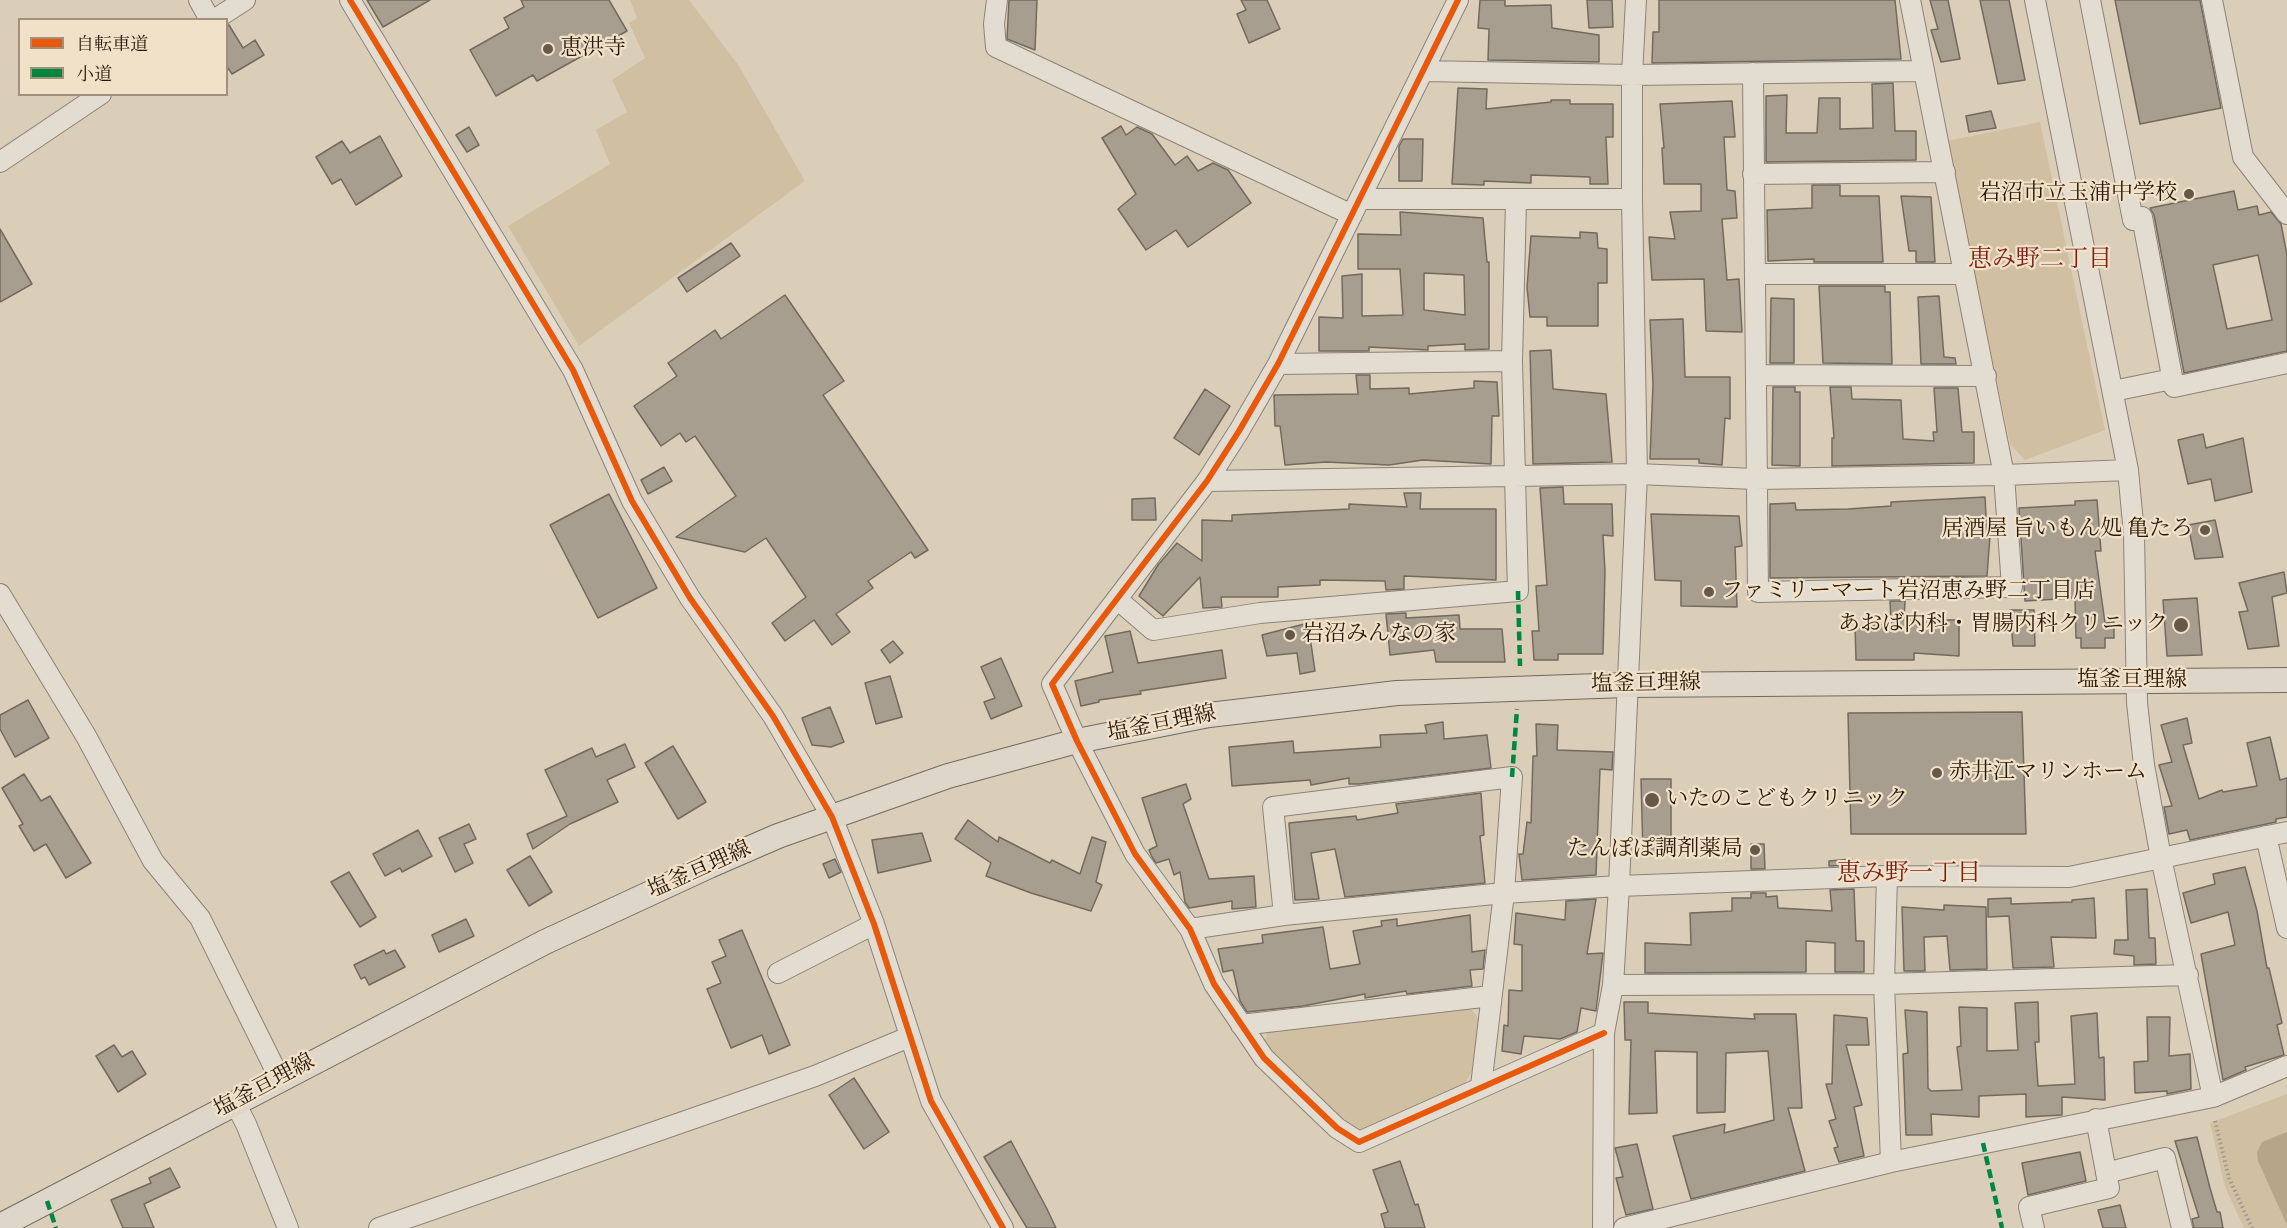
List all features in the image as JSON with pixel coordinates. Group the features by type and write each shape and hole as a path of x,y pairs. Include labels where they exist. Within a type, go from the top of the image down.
{"main road":[{"name":"塩釜亘理線","path":"0,1226 545,942 719,862 832,817 948,776 1077,741 1209,715 1374,695 1627,685 2287,680"}],"street":[{"path":"199,0 209,18"},
{"path":"217,18 245,0"},
{"path":"350,0 573,370 638,511 690,598 773,716 832,817 874,924 931,1101 1003,1228"},
{"path":"997,0 994,24 996,47 1356,207 1632,199"},
{"path":"1458,0 1278,364 1208,481 1052,684 1077,741 1135,854 1190,929 1214,984 1264,1058 1337,1128 1359,1142 1604,1033"},
{"path":"1600,1227 1604,1033 1613,985 1619,886 1637,474 1632,199 1632,75 1636,0"},
{"path":"1753,73 1755,479 1758,592 2012,587 2004,475 1910,0"},
{"path":"2035,0 2128,470 2134,534 2136,681 2144,765 2161,858 2213,1097"},
{"path":"2090,0 2133,220 2142,217 2174,387 2287,363"},
{"path":"2212,0 2243,158 2287,214"},
{"path":"1424,71 1632,75 1923,71"},
{"path":"0,162 98,96"},
{"path":"1753,174 1945,172"},
{"path":"1117,599 1154,630 1260,613 1518,591 1512,361 1516,201"},
{"path":"1755,274 1964,274"},
{"path":"1278,364 1512,361"},
{"path":"1756,375 1986,376"},
{"path":"2112,391 2172,379"},
{"path":"1208,481 1515,478 1637,474 1755,479 2004,475 2128,470"},
{"path":"0,594 86,736 153,861 200,918 280,1079"},
{"path":"1284,915 1272,807 1512,777 1504,893 1481,1086"},
{"path":"1190,929 1284,915 1504,893 1619,886 1887,876 2069,876 2287,832"},
{"path":"2266,836 2287,928"},
{"path":"1887,876 1884,984 1892,1162"},
{"path":"778,973 874,924"},
{"path":"1613,985 1884,984 2188,975"},
{"path":"1241,1024 1491,996"},
{"path":"379,1228 816,1076 909,1037"},
{"path":"1624,1228 1892,1162 2213,1097 2287,1066"},
{"path":"235,1103 246,1124 288,1228"},
{"path":"2034,1228 2029,1207 2109,1188 2096,1119"},
{"path":"2106,1173 2165,1158 2182,1228"}],"path":[{"path":"2215,1121 2229,1178 2252,1228"}],"shaded area":[{"path":"630,0 689,0 739,66 805,181 579,346 508,226 610,164 596,130 627,112 612,80 645,58 629,23 637,18"},
{"path":"2040,122 2105,430 2025,460 2010,444 1947,141"},
{"path":"1468,1005 1480,1020 1472,1071 1464,1085 1358,1131 1313,1093 1264,1042 1268,1032"},
{"path":"2287,1094 2287,1228 2244,1228 2225,1187 2210,1123"},
{"path":"2287,1132 2287,1225 2258,1161 2257,1152 2262,1142"}],"building":[{"path":"367,0 430,0 383,27"},
{"name":"恵洪寺","path":"521,0 609,0 627,31 537,81 533,75 496,96 470,50 509,28 504,18 524,7"},
{"path":"1009,0 1037,0 1035,50 1007,39"},
{"path":"1241,0 1267,0 1280,29 1249,43 1237,14 1246,10"},
{"path":"1480,0 1505,0 1505,6 1551,5 1552,28 1599,35 1599,62 1488,60 1489,29 1478,28"},
{"path":"1587,0 1612,0 1613,27 1589,28"},
{"path":"1659,0 1895,0 1901,59 1652,63 1653,32 1659,32"},
{"path":"1930,0 1948,0 1960,59 1941,62 1931,30 1938,29"},
{"path":"1980,0 2009,0 2025,80 1998,84"},
{"path":"2115,0 2200,0 2221,108 2140,124"},
{"path":"228,25 243,48 255,40 264,55 232,74 228,68"},
{"path":"1893,83 1895,131 1916,131 1916,160 1766,162 1766,96 1787,95 1786,133 1817,133 1819,98 1840,98 1840,129 1873,128 1872,84"},
{"path":"1458,88 1487,89 1486,109 1551,102 1551,100 1570,100 1570,104 1613,104 1613,137 1606,137 1608,184 1590,184 1590,177 1531,175 1531,183 1484,181 1484,185 1452,184"},
{"path":"1732,101 1735,137 1724,137 1727,190 1735,191 1737,218 1722,219 1727,280 1739,279 1742,332 1706,331 1704,279 1652,280 1649,237 1675,239 1670,212 1701,211 1701,184 1664,184 1660,104"},
{"path":"1991,111 1996,128 1969,132 1966,116"},
{"path":"1121,126 1126,135 1137,127 1152,134 1175,165 1187,156 1198,171 1213,163 1228,170 1251,203 1188,247 1176,230 1146,250 1118,209 1136,194 1102,138"},
{"path":"469,127 479,145 467,152 456,135"},
{"path":"380,136 402,176 356,205 341,179 332,184 316,157 342,141 350,153"},
{"path":"1403,139 1423,139 1422,181 1399,181 1399,146"},
{"path":"1812,185 1840,185 1840,196 1879,196 1883,262 1814,262 1814,259 1768,261 1767,210 1812,208"},
{"path":"2234,191 2238,210 2257,206 2259,215 2271,212 2281,224 2287,255 2287,351 2184,373 2154,215 2150,208","holes":["2258,255 2272,320 2227,329 2213,265"]},
{"path":"1901,196 1931,197 1935,262 1916,262 1916,251 1909,251"},
{"path":"1400,212 1483,218 1487,262 1489,262 1489,349 1465,350 1465,344 1428,346 1428,350 1369,347 1369,351 1319,351 1319,317 1343,318 1342,276 1362,274 1362,316 1403,315 1400,269 1358,269 1358,234 1401,235","holes":["1424,273 1464,275 1465,315 1424,310"]},
{"path":"0,229 32,284 0,302"},
{"path":"1580,232 1597,233 1598,248 1607,249 1607,283 1598,283 1598,326 1547,326 1547,317 1530,317 1527,287 1531,236 1580,238"},
{"path":"731,243 740,256 687,292 678,278"},
{"path":"1819,286 1885,286 1885,292 1890,292 1892,364 1823,363"},
{"path":"785,295 844,381 823,395 928,550 915,558 911,552 868,581 873,588 836,614 850,632 832,645 814,620 785,641 772,623 806,597 766,538 745,552 676,537 736,496 695,436 686,442 680,433 661,446 634,406 677,376 668,363 715,330 721,339"},
{"path":"1939,296 1944,357 1955,358 1956,364 1921,364 1918,297"},
{"path":"1771,298 1794,299 1794,363 1770,363"},
{"path":"1683,319 1685,377 1730,377 1730,419 1725,418 1722,465 1699,463 1699,459 1650,459 1653,384 1650,320"},
{"path":"1551,350 1553,389 1606,394 1612,462 1533,464 1530,351"},
{"path":"1356,375 1370,375 1370,389 1409,388 1409,394 1474,388 1474,381 1497,382 1499,416 1492,416 1491,464 1423,460 1389,465 1326,462 1285,465 1280,426 1275,426 1274,395 1358,394"},
{"path":"1773,387 1795,387 1795,392 1800,392 1800,466 1772,465"},
{"path":"1830,387 1851,387 1852,399 1901,400 1903,439 1934,441 1933,432 1937,432 1934,388 1958,388 1962,432 1974,432 1974,463 1832,466 1832,438 1834,438"},
{"path":"1205,389 1230,406 1199,455 1174,438"},
{"path":"2203,434 2206,448 2243,438 2252,492 2215,501 2211,479 2188,484 2178,440"},
{"path":"664,467 672,481 648,494 641,480"},
{"path":"1563,487 1564,504 1612,504 1613,536 1603,535 1605,571 1603,654 1558,654 1558,660 1534,660 1532,631 1539,631 1536,586 1547,585 1540,488"},
{"path":"1404,493 1421,493 1420,509 1496,509 1496,580 1404,576 1404,589 1386,590 1385,581 1320,580 1320,585 1278,587 1278,597 1221,597 1222,607 1203,608 1200,577 1163,616 1139,596 1158,565 1177,543 1202,561 1202,520 1232,521 1232,515 1349,509 1349,504 1407,507"},
{"path":"609,494 657,588 598,618 550,525"},
{"path":"1985,497 1987,537 1990,536 1987,576 1770,578 1770,504 1795,503 1796,510 1848,509 1891,506 1891,502"},
{"path":"1155,498 1156,520 1132,520 1132,499"},
{"path":"2097,500 2101,551 2095,551 2105,623 2114,622 2114,638 2105,638 2105,648 2081,648 2081,638 2076,638 2075,598 2025,601 2019,508 2075,505 2075,501"},
{"path":"1651,514 1739,516 1742,546 1735,547 1737,607 1681,606 1681,581 1655,580"},
{"path":"2215,520 2223,557 2195,559 2188,525"},
{"path":"2284,572 2287,593 2272,597 2279,646 2248,649 2239,612 2248,611 2239,583"},
{"path":"2197,598 2202,655 2167,656 2163,600"},
{"path":"1890,601 1905,601 1904,620 1959,620 1959,656 1914,653 1914,660 1856,660 1855,626 1891,624"},
{"path":"2010,610 2034,610 2035,646 2013,646"},
{"path":"1406,613 1406,618 1459,615 1460,629 1502,629 1505,662 1436,662 1434,650 1390,655 1386,614"},
{"path":"1308,623 1315,671 1300,674 1297,653 1267,656 1262,635"},
{"path":"1130,631 1138,663 1222,650 1226,678 1140,691 1141,694 1099,700 1099,702 1081,706 1075,681 1113,672 1105,636"},
{"path":"893,641 903,653 890,663 881,650"},
{"path":"1001,658 1022,706 991,719 984,702 995,698 981,667"},
{"path":"890,676 902,717 876,724 865,683"},
{"path":"28,700 49,738 15,757 0,729 0,715"},
{"path":"830,707 844,742 831,747 812,745 802,718"},
{"name":"赤井江マリンホーム","path":"2022,712 2026,834 1851,834 1848,713"},
{"path":"2187,718 2192,743 2183,745 2199,799 2222,790 2223,792 2257,786 2247,743 2270,737 2280,780 2287,778 2287,817 2276,819 2276,822 2190,840 2187,830 2169,834 2164,807 2172,806 2159,765 2172,762 2161,725"},
{"path":"1443,722 1444,739 1487,735 1491,768 1359,784 1349,784 1349,778 1311,785 1310,780 1232,786 1229,747 1293,741 1294,753 1381,747 1380,735 1427,733 1425,725"},
{"path":"1536,724 1558,725 1557,750 1613,752 1612,770 1600,769 1596,875 1522,880 1519,854 1523,854 1527,822 1531,823 1533,756 1537,756"},
{"path":"625,744 635,767 607,780 618,802 570,824 533,849 527,834 567,816 545,770 592,748 596,757"},
{"path":"673,746 706,802 678,819 645,763"},
{"path":"24,774 41,801 50,796 91,863 66,878 46,844 34,851 19,826 23,824 2,788"},
{"path":"1641,779 1671,779 1671,854 1643,854"},
{"path":"1186,784 1191,799 1183,804 1209,879 1254,876 1256,907 1232,909 1232,901 1189,908 1185,902 1180,872 1174,875 1169,859 1156,863 1152,857 1149,850 1157,846 1142,798"},
{"path":"1481,793 1484,835 1480,836 1485,883 1345,897 1335,849 1311,853 1319,899 1295,900 1289,823 1356,816 1357,820 1398,813 1396,804"},
{"path":"968,820 998,842 999,837 1050,863 1052,860 1080,874 1092,837 1106,842 1096,882 1102,885 1091,911 1031,893 986,876 991,863 955,839"},
{"path":"469,824 476,839 464,844 473,863 455,872 439,838"},
{"path":"418,830 432,856 402,872 400,868 385,876 373,854"},
{"path":"922,833 931,861 878,873 872,840"},
{"path":"1751,844 1764,844 1765,869 1751,869"},
{"path":"530,856 552,892 529,906 507,870"},
{"path":"835,859 841,872 829,878 823,864"},
{"path":"1852,859 1852,865 1829,866 1829,861"},
{"path":"2245,867 2257,911 2267,968 2269,968 2282,1023 2277,1025 2284,1055 2245,1067 2246,1070 2223,1080 2201,954 2235,945 2228,912 2191,923 2183,893 2215,884 2213,874"},
{"path":"349,872 376,917 360,927 331,882"},
{"path":"1854,889 1856,941 1864,941 1864,972 1835,972 1835,943 1806,941 1806,972 1645,973 1645,943 1691,945 1690,913 1732,911 1732,898 1751,898 1751,893 1766,893 1766,897 1777,896 1778,908 1832,911 1830,890"},
{"path":"2147,889 2149,938 2155,938 2156,964 2134,965 2134,956 2114,954 2115,940 2128,940 2126,890"},
{"path":"2011,898 2011,904 2072,902 2072,900 2094,898 2096,938 2051,937 2054,967 2013,968 2009,916 1988,917 1988,899"},
{"path":"1596,899 1587,954 1603,953 1596,1011 1581,1008 1577,1032 1560,1039 1524,1036 1521,1054 1502,1051 1504,1025 1508,1026 1509,990 1522,991 1522,945 1514,944 1516,913 1565,920 1566,901"},
{"path":"1944,905 1986,907 1987,969 1950,970 1947,936 1924,937 1925,971 1904,971 1902,907 1944,910"},
{"path":"1470,915 1472,952 1485,950 1483,969 1470,970 1472,986 1407,994 1406,991 1365,998 1365,994 1303,1006 1247,1012 1240,1001 1233,970 1223,972 1218,949 1263,943 1262,935 1323,927 1330,969 1360,964 1353,931 1382,926 1381,921 1397,919 1397,926"},
{"path":"466,919 474,936 439,952 432,935"},
{"path":"742,930 790,1045 769,1054 762,1035 731,1048 707,989 721,983 712,962 726,956 719,940"},
{"path":"384,950 386,954 395,950 405,967 369,985 365,977 361,979 354,965"},
{"path":"1624,1002 1648,1002 1648,1013 1755,1019 1754,1014 1796,1014 1802,1108 1788,1108 1805,1171 1691,1199 1673,1136 1725,1124 1724,1133 1774,1120 1768,1051 1726,1053 1725,1112 1697,1113 1697,1052 1655,1051 1657,1113 1629,1114 1631,1040 1625,1040"},
{"path":"2038,1002 2039,1042 2035,1042 2038,1086 2075,1084 2071,1016 2097,1013 2099,1058 2104,1057 2105,1100 2062,1097 2062,1115 2026,1117 2026,1094 1979,1096 1979,1117 1931,1114 1932,1135 1906,1135 1903,1054 1908,1053 1905,1010 1927,1012 1928,1088 1931,1091 1962,1090 1957,1047 1961,1046 1959,1007 1987,1008 1987,1051 2018,1050 2015,1003"},
{"path":"1834,1015 1867,1018 1869,1045 1846,1045 1862,1105 1854,1107 1864,1156 1839,1162 1834,1148 1838,1147 1829,1121 1836,1119 1826,1084 1832,1084"},
{"path":"2147,1017 2170,1017 2169,1056 2190,1054 2191,1089 2167,1094 2167,1091 2135,1093 2134,1062 2148,1061"},
{"path":"114,1045 122,1057 132,1051 146,1074 118,1092 96,1056"},
{"path":"854,1078 889,1132 864,1149 829,1095"},
{"path":"2197,1137 2223,1228 2194,1228 2192,1219 2199,1217 2175,1141"},
{"path":"1011,1141 1056,1228 1027,1228 984,1157"},
{"path":"1637,1144 1653,1209 1626,1215 1616,1178 1623,1177 1615,1148"},
{"path":"2080,1152 2086,1181 2028,1195 2022,1163"},
{"path":"1400,1161 1415,1205 1418,1204 1425,1228 1385,1228 1381,1214 1388,1212 1373,1170"},
{"path":"170,1168 180,1187 144,1204 154,1228 123,1228 111,1200 151,1183 149,1178"},
{"path":"2120,1205 2126,1228 2103,1228 2098,1210"}],"marked path":[{"path":"1518,591 1520,666"},
{"path":"1512,777 1517,709"},
{"path":"1983,1143 2002,1228"},
{"path":"47,1201 56,1228"}],"cycle path":[{"path":"350,0 573,370 632,501 690,598 773,716 832,817 874,924 931,1101 1003,1228"},
{"path":"1458,0 1278,364 1239,431 1207,481 1052,684 1077,741 1135,854 1190,929 1214,984 1264,1058 1337,1128 1359,1142 1604,1033"}],"place":[{"name":"恵洪寺","path":"548,49"},
{"name":"岩沼市立玉浦中学校","path":"2189,194"},
{"name":"居酒屋 旨いもん処 亀たろ","path":"2205,530"},
{"name":"ファミリーマート岩沼恵み野二丁目店","path":"1709,592"},
{"name":"あおば内科・胃腸内科クリニック","path":"2181,625"},
{"name":"岩沼みんなの家","path":"1290,635"},
{"name":"赤井江マリンホーム","path":"1937,773"},
{"name":"いたのこどもクリニック","path":"1652,800"},
{"name":"たんぽぽ調剤薬局","path":"1755,850"}],"district":[{"name":"恵み野二丁目","path":"2040,261"},
{"name":"恵み野一丁目","path":"1909,875"}]}
